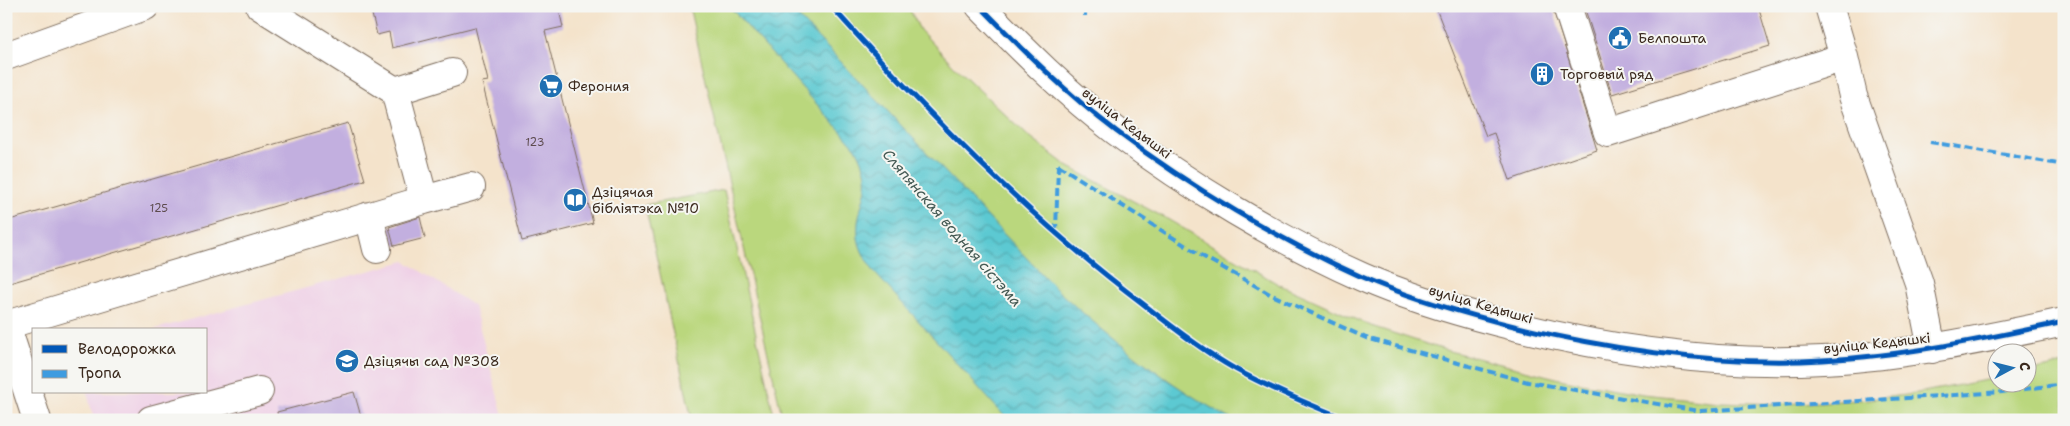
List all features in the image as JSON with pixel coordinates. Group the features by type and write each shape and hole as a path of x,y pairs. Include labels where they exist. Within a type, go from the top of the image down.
{"street":[{"path":"6,56 145,6"},
{"path":"260,6 395,90 424,200"},
{"name":"вуліца Кедышкі","path":"980,6 1081,103 1159,162 1263,226 1308,251 1364,278 1466,314 1596,344 1663,354 1736,360 1822,360 1932,349 2064,322"},
{"path":"1567,6 1608,134 1844,57"},
{"path":"1829,6 1853,96 1919,283 1932,349"},
{"path":"395,90 452,73"},
{"path":"37,420 6,325 472,187"},
{"path":"369,216 377,250"},
{"path":"151,420 259,391"}],"shaded area":[{"name":"Дзіцячы сад №308","path":"405,261 474,306 504,420 94,420 88,394 208,394 208,328 159,328"}],"green space":[{"path":"689,6 908,6 920,30 954,66 1028,136 1067,166 1169,220 1278,284 1371,326 1445,350 1564,380 1643,394 1719,402 1779,404 1859,400 1907,395 1988,380 1988,394 2038,394 2038,370 2064,364 2064,420 783,420"},
{"path":"724,190 775,420 692,420 645,205"}],"water":[{"name":"Сляпянская водная сістэма","path":"729,6 788,6 1056,289 1141,360 1186,392 1233,420 1008,420 872,269 862,252 858,238 859,214 866,186 866,175 856,148"}],"building":[{"path":"370,6 558,6 563,27 545,31 593,223 522,241 482,82 488,81 475,27 392,48 389,32 377,35"},
{"path":"1435,6 1552,6 1597,150 1510,180 1494,133 1486,136"},
{"path":"1584,6 1758,6 1770,46 1612,94"},
{"path":"348,123 365,180 6,284 6,221"},
{"path":"420,217 425,238 394,246 389,227"},
{"path":"354,392 362,420 278,420 277,412"}],"marked path":[{"path":"1085,6 1085,16"},
{"path":"1930,142 2064,165"},
{"path":"1058,165 1202,256 1270,294 1366,338 1528,382 1699,411 2002,392 2064,384"},
{"path":"1056,232 1058,165"}],"cycle path":[{"path":"831,6 904,85 980,162 1100,270 1176,329 1223,362 1305,403 1348,420"},
{"path":"980,6 1046,71 1098,117 1144,152 1204,192 1267,229 1362,277 1463,313 1538,332 1618,347 1700,358 1782,361 1853,358 1914,351 2064,322"}],"place":[{"name":"Белпошта","path":"1620,38"},
{"name":"Торговый ряд","path":"1542,74"},
{"name":"Ферония","path":"551,86"},
{"name":"Дзіцячая бібліятэка №10","path":"575,200"},
{"name":"Дзіцячы сад №308","path":"347,361"}]}
